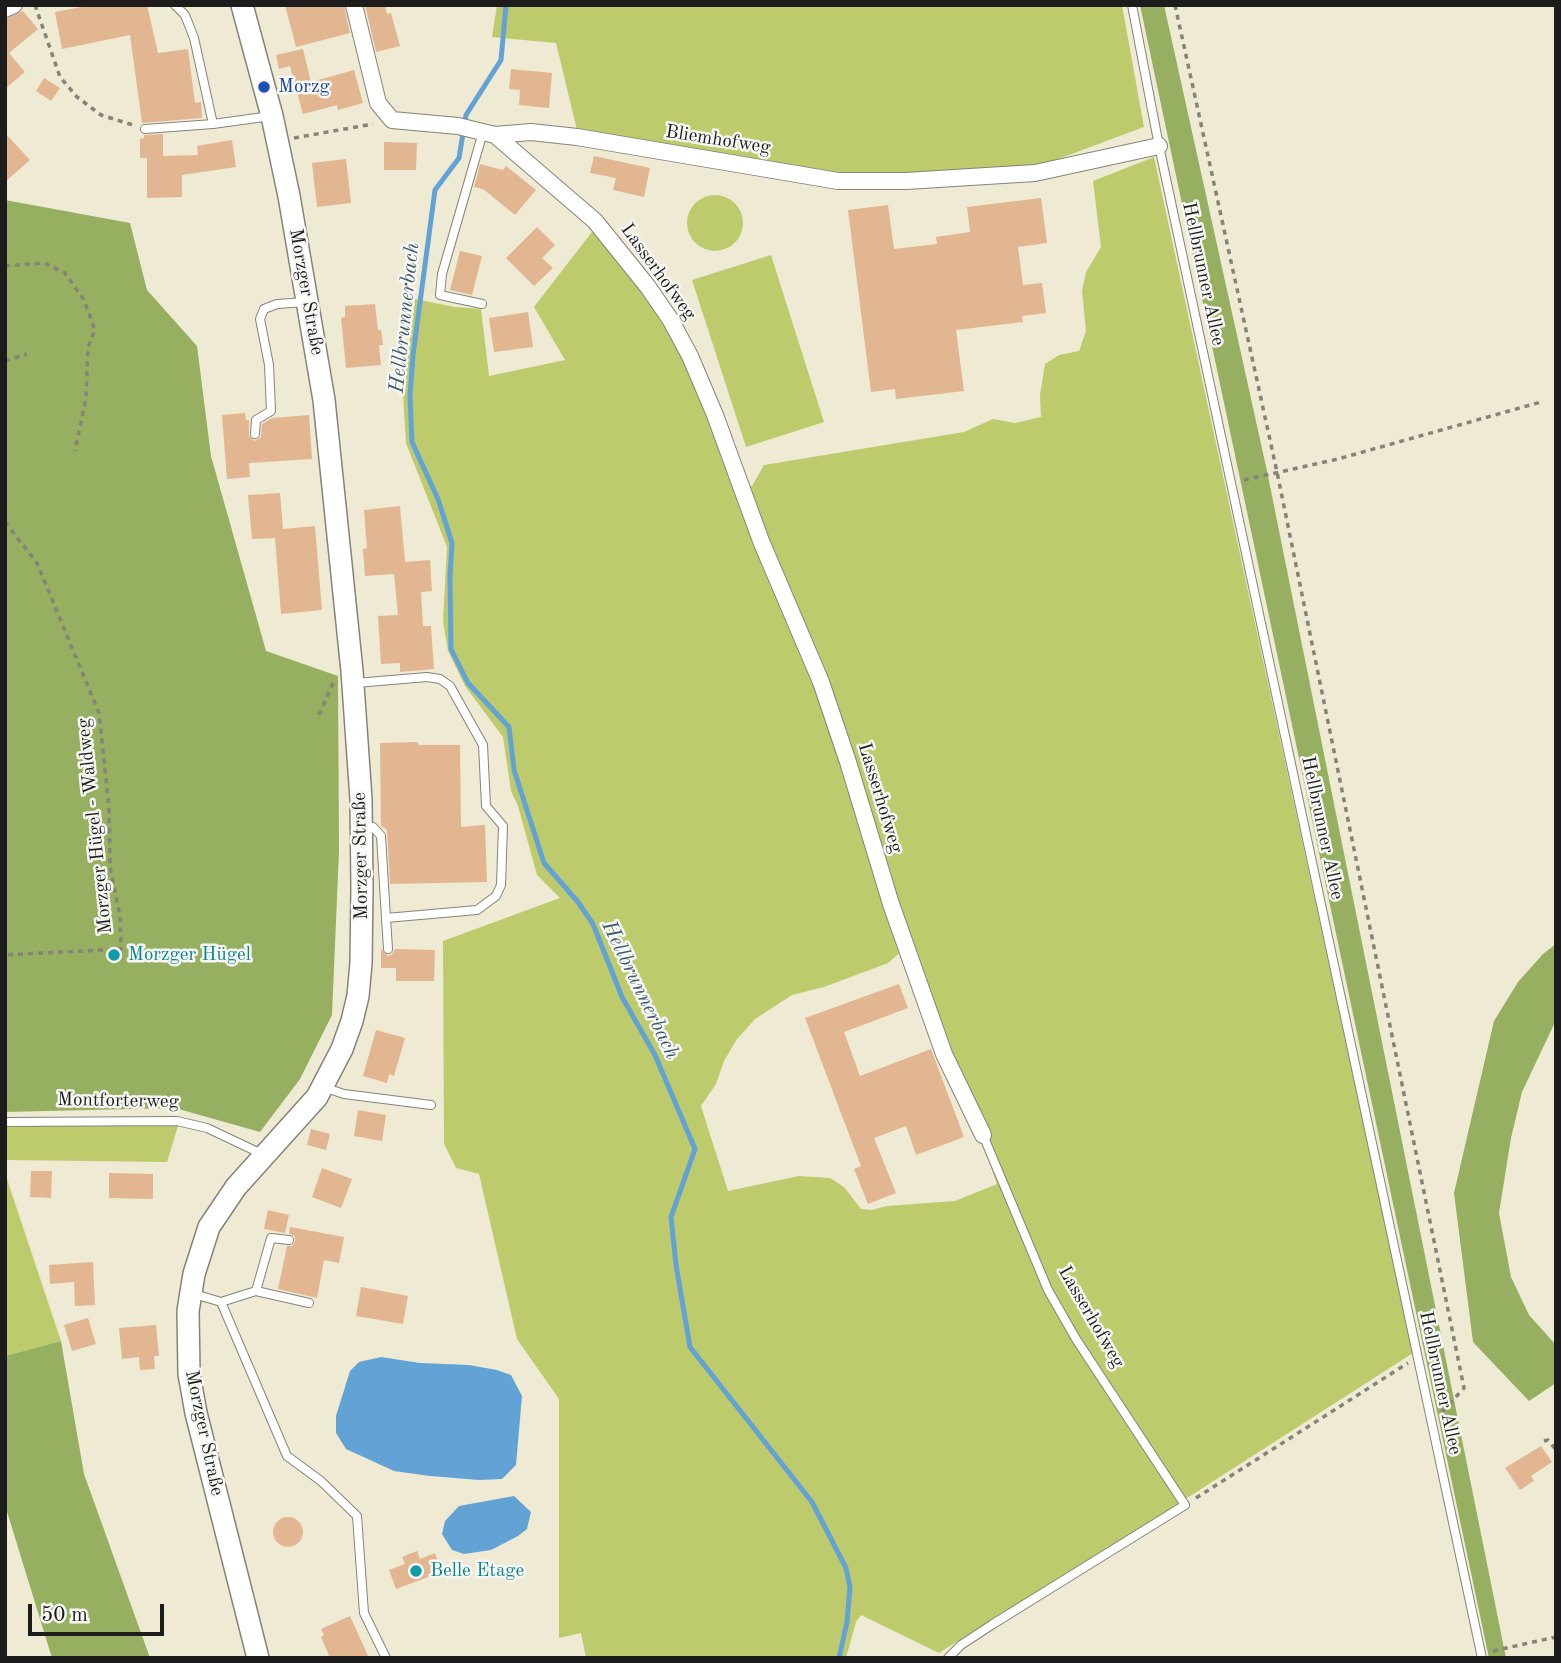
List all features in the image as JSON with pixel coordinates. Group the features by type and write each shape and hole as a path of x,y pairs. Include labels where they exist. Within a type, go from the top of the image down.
{"street":[{"path":"5,9 14,5"},
{"name":"Morzger Straße","path":"242,5 272,116 289,196 324,400 344,681 361,827 361,963 358,996 342,1049 323,1087 303,1114 236,1187 209,1227 194,1274 191,1293 188,1319 189,1374 199,1426 258,1658"},
{"path":"354,5 378,103 392,120"},
{"name":"Bliemhofweg","path":"392,120 477,131 531,132 577,137 838,181 906,181 1035,173 1159,146"},
{"name":"Lasserhofweg","path":"477,131 595,221 648,287 670,319 690,356 715,415 761,541 821,682 917,981 944,1054 983,1135"}],"lane":[{"path":"176,5 185,15 194,38 213,124"},
{"name":"Hellbrunner Allee","path":"1132,5 1159,146 1419,1355 1481,1656"},
{"path":"145,128 213,124 272,116"},
{"path":"477,131 442,274 440,295 482,304"},
{"path":"256,434 256,420 271,411 269,365 260,319 264,309 277,304 309,302"},
{"path":"344,681 428,677 440,679 450,686 483,745 486,806 503,826 501,885 488,904 477,910 459,913 386,918"},
{"path":"361,827 373,827 381,836 388,949"},
{"path":"323,1087 344,1094 431,1105"},
{"name":"Montforterweg","path":"5,1122 177,1121 207,1128 265,1156"},
{"name":"Lasserhofweg","path":"983,1135 1048,1290 1076,1339 1185,1505"},
{"path":"257,1291 271,1238 289,1240"},
{"path":"191,1293 221,1302 257,1291 309,1303"},
{"path":"221,1302 287,1456 321,1481 357,1516 364,1613 386,1658"},
{"path":"948,1658 961,1645 993,1624 1185,1505"}],"path":[{"path":"35,5 60,77 77,97 102,115 145,128"},
{"path":"1175,5 1277,472 1464,1388 1433,1422"},
{"path":"289,139 392,120"},
{"path":"5,266 44,263 65,273 84,300 95,330 88,347 86,398 75,451"},
{"path":"5,361 27,354"},
{"path":"1232,483 1409,441 1541,402"},
{"name":"Morzger Hügel - Waldweg","path":"5,522 37,563 99,713 109,808 110,867 120,916 121,949 5,956"},
{"path":"319,715 344,681"},
{"path":"1185,1505 1419,1355"},
{"path":"1544,1441 1548,1440 1556,1450"},
{"path":"1481,1656 1556,1637"}],"green space":[{"path":"497,5 1122,5 1144,127 1045,164 987,172 931,175 824,173 577,130 556,43 492,37"},
{"path":"1140,5 1164,5 1267,471 1506,1658 1489,1658"},
{"path":"1154,157 1413,1353 1081,1566 939,1653 861,1615 856,1622 846,1658 586,1658 581,1633 559,1638 559,1399 517,1339 479,1174 456,1168 444,1144 443,941 560,898 537,875 518,806 511,791 503,737 465,686 448,651 443,621 447,547 406,443 403,394 415,299 481,309 489,376 565,360 534,307 595,228 676,336 738,491 752,486 764,465 964,432 993,419 1015,423 1041,417 1040,395 1045,364 1059,355 1079,351 1086,331 1082,291 1086,272 1101,247 1093,181","holes":["903,950 982,1141 997,1184 955,1201 861,1209 844,1187 830,1178 799,1176 728,1191 701,1106 716,1084 724,1061 737,1039 755,1019 792,995 824,987 888,963"]},
{"path":"715,195 726,197 735,203 741,212 741,234 735,243 726,249 715,251 704,249 695,243 689,234 687,223 689,212 695,203 704,197"},
{"path":"5,200 130,223 147,290 197,346 211,456 266,651 338,676 339,850 332,1015 300,1079 260,1132 175,1108 5,1112"},
{"path":"771,255 824,422 746,447 692,280"},
{"path":"1556,944 1556,1020 1522,1092 1511,1138 1499,1213 1511,1277 1529,1315 1556,1345 1556,1383 1529,1401 1473,1342 1454,1193 1494,1021 1518,982 1543,954"},
{"path":"93,1123 178,1126 167,1162 5,1160 5,1126"},
{"path":"5,1173 61,1341 5,1356"},
{"path":"61,1341 84,1474 150,1658 52,1658 5,1505 5,1356"}],"water":[{"path":"381,1357 420,1363 469,1365 511,1375 522,1396 516,1465 502,1479 430,1476 394,1471 346,1449 336,1433 336,1416 350,1371 359,1362"},
{"path":"514,1496 531,1512 527,1529 491,1550 464,1554 452,1550 442,1534 445,1521 459,1506"}],"building":[{"path":"92,5 147,5 158,53 188,49 195,103 201,102 202,118 142,123 130,35 62,49 55,12"},
{"path":"285,5 344,5 350,33 296,47"},
{"path":"365,5 385,5 387,14 391,13 400,46 376,52"},
{"path":"23,11 38,29 9,53 25,72 5,89 5,19"},
{"path":"303,49 311,82 354,70 363,103 338,110 337,105 303,114 290,66 279,69 276,55"},
{"path":"511,69 552,73 549,108 519,105 520,90 509,89"},
{"path":"44,78 60,88 51,101 36,91"},
{"path":"5,133 30,160 5,182"},
{"path":"163,134 163,156 198,155 197,146 232,140 236,167 182,175 182,197 147,198 147,158 140,158 140,139 144,138 144,135"},
{"path":"384,142 417,143 416,170 384,170"},
{"path":"594,156 650,168 644,197 613,190 616,178 590,173"},
{"path":"346,159 351,203 317,207 312,163"},
{"path":"480,164 503,170 506,166 536,190 515,215 483,189 474,187"},
{"path":"1041,198 1047,243 1018,247 1023,285 1042,283 1046,313 1022,316 1023,322 956,330 964,391 896,399 895,389 871,392 848,210 888,205 894,249 937,244 936,237 970,232 967,207"},
{"path":"537,227 555,245 542,258 553,268 534,286 506,258"},
{"path":"460,251 482,256 472,295 450,290"},
{"path":"375,304 383,345 379,345 381,365 346,368 341,318 345,317 345,306"},
{"path":"528,312 533,347 494,352 489,318"},
{"path":"245,413 246,420 249,420 249,436 255,441 261,437 262,424 272,418 309,415 312,459 249,463 250,477 227,479 222,415"},
{"path":"280,493 283,529 315,526 322,610 281,614 275,538 252,539 248,495"},
{"path":"400,506 405,562 430,560 432,591 421,592 423,626 431,626 434,669 400,672 400,663 381,664 378,616 398,615 394,574 365,576 363,549 367,548 364,510"},
{"path":"418,742 418,745 460,745 461,827 485,825 487,882 390,884 387,830 381,826 380,743"},
{"path":"381,949 388,956 395,949 435,950 434,981 396,981 396,968 381,968"},
{"path":"899,984 908,1008 844,1032 860,1076 931,1049 964,1137 916,1155 906,1126 874,1138 896,1193 868,1204 854,1169 861,1166 805,1018"},
{"path":"376,1030 405,1038 394,1076 389,1074 387,1083 363,1076"},
{"path":"358,1110 386,1115 382,1141 354,1136"},
{"path":"311,1129 330,1134 326,1150 307,1145"},
{"path":"322,1168 352,1179 341,1208 312,1197"},
{"path":"31,1171 52,1171 51,1198 30,1197"},
{"path":"109,1173 153,1174 153,1199 109,1198"},
{"path":"268,1210 289,1215 285,1233 264,1229"},
{"path":"290,1227 344,1237 339,1263 324,1260 317,1298 278,1289 287,1246 292,1246 295,1241 295,1237 289,1233"},
{"path":"93,1262 95,1305 75,1306 74,1282 50,1284 49,1265"},
{"path":"361,1287 408,1296 403,1324 356,1316"},
{"path":"88,1318 96,1344 72,1351 64,1325"},
{"path":"156,1325 159,1356 154,1356 155,1369 140,1370 139,1357 122,1359 119,1328"},
{"path":"1541,1446 1552,1462 1531,1476 1534,1481 1520,1490 1505,1468"},
{"path":"288,1517 299,1521 303,1532 299,1543 288,1547 277,1543 273,1532 277,1521"},
{"name":"Belle Etage","path":"417,1551 420,1559 435,1553 442,1572 396,1589 389,1570 405,1564 402,1557"},
{"path":"350,1616 369,1658 330,1658 321,1637 324,1635 321,1629"}],"waterway":[{"name":"Hellbrunnerbach","path":"506,5 501,60 466,115 459,158 435,190 413,355 410,396 412,442 438,499 452,543 451,649 468,683 509,727 514,770 544,863 593,924 622,997 655,1055 695,1149 671,1217 690,1347 812,1502 846,1568 850,1587 847,1622 839,1658"}],"place":[{"name":"Morzg","path":"264,87"},
{"name":"Morzger Hügel","path":"114,955"},
{"name":"Belle Etage","path":"416,1571"}]}
